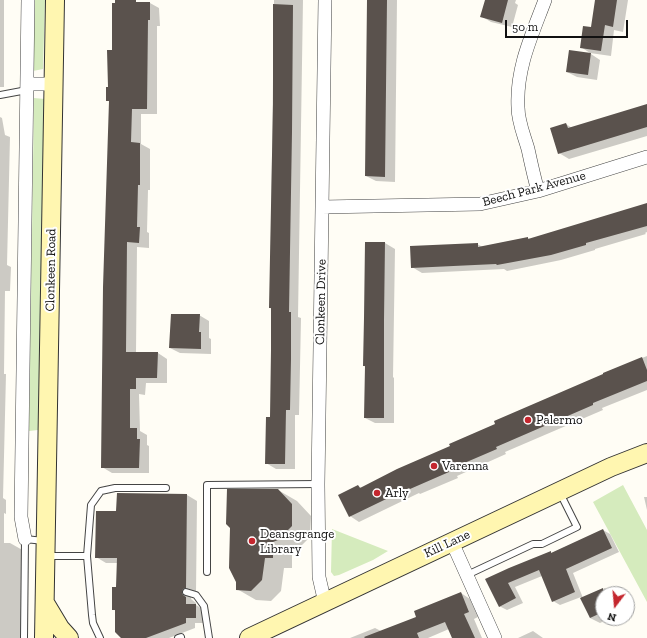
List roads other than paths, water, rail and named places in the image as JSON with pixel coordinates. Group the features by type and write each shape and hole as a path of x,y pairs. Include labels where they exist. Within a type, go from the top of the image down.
{"main road":[{"name":"Clonkeen Road","path":"44,638 55,84 55,0"},
{"name":"Kill Lane","path":"249,638 611,467 647,453"},
{"path":"45,602 60,628 69,638"}],"street":[{"name":"Clonkeen Road","path":"25,539 20,517 28,0"},
{"name":"Clonkeen Drive","path":"325,0 318,484 319,577 325,603"},
{"path":"538,191 521,128 518,108 518,84 522,60 545,0"},
{"path":"27,87 55,84"},
{"name":"Beech Park Avenue","path":"322,207 480,204 538,191 647,157"},
{"path":"452,542 496,638"}],"lane":[{"path":"0,95 27,87"},
{"path":"207,572 207,485 318,484"},
{"path":"100,638 93,623 87,556 91,505 101,491 115,488 166,488"},
{"path":"467,575 533,544 542,544 577,527 560,491"},
{"path":"25,539 46,549 87,556"},
{"name":"Clonkeen Road","path":"24,638 25,539"},
{"path":"186,592 196,595 204,606 209,638"}],"place":[{"name":"Palermo","path":"528,420"},
{"name":"Varenna","path":"434,466"},
{"name":"Arly","path":"377,493"},
{"name":"Deansgrange Library","path":"252,541"}]}
